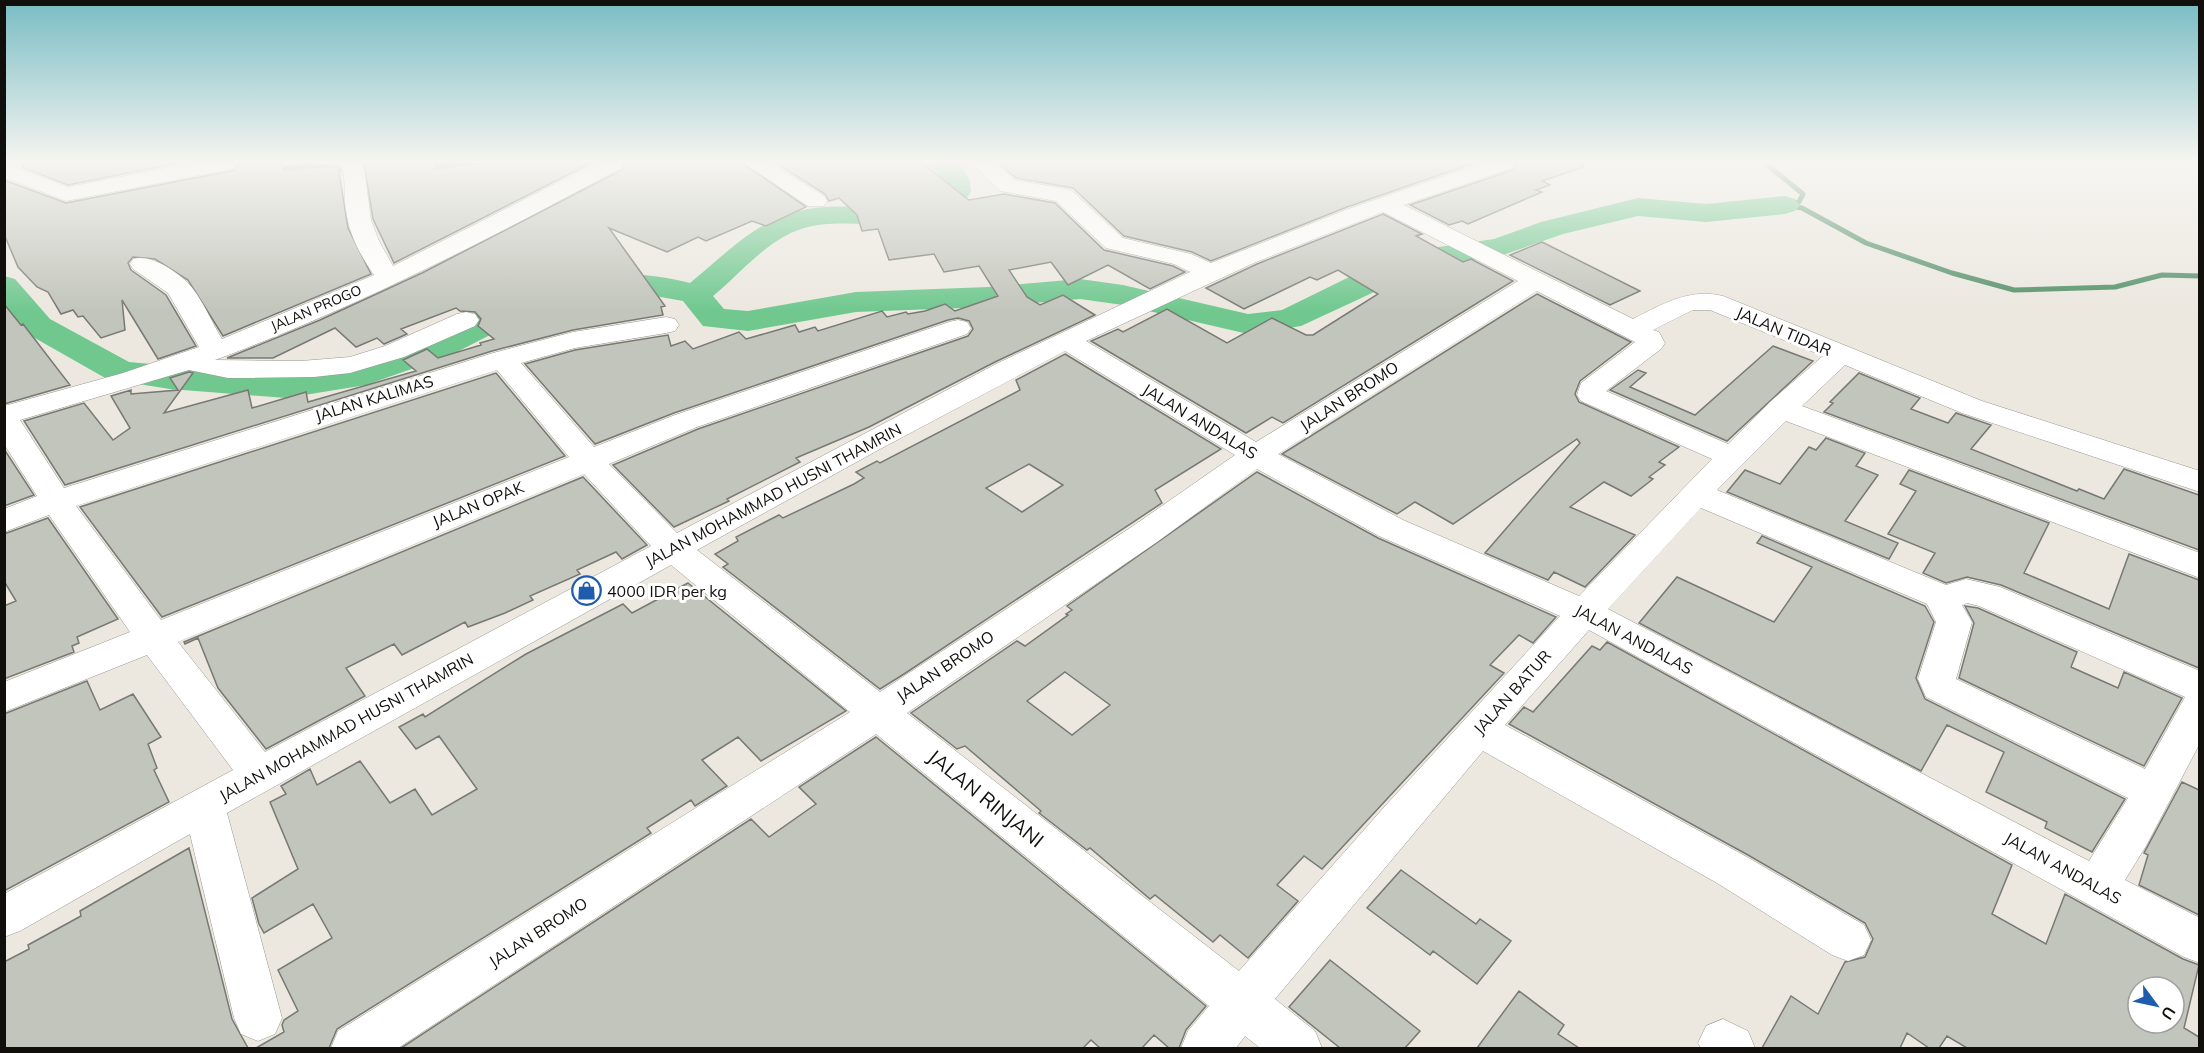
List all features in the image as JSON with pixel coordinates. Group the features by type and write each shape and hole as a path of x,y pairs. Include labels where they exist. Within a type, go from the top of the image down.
{"street":[{"path":"359,212 370,253 389,277"},
{"name":"JALAN PROGO","path":"4,416 193,358 302,316 523,212"},
{"path":"1082,212 1115,243 1182,259 1202,277"},
{"name":"JALAN MOHAMMAD HUSNI THAMRIN","path":"4,917 259,774 918,416 1139,305 1302,234 1362,212"},
{"path":"1400,212 1649,339 1651,343 1591,389 1591,395 1730,456"},
{"path":"142,264 178,288 193,358 201,366 219,369 300,369 348,365 404,346 466,320"},
{"name":"JALAN BROMO","path":"354,1048 878,712 1145,534 1256,455 1534,282"},
{"name":"JALAN TIDAR","path":"1632,330 1688,302 1708,301 1972,407 2199,482"},
{"name":"JALAN KALIMAS","path":"4,521 56,501 503,359 573,340 666,325"},
{"name":"JALAN OPAK","path":"4,698 686,421 958,328"},
{"name":"JALAN ANDALAS","path":"1067,341 1256,455 1391,528 1584,612 2199,942"},
{"name":"JALAN BATUR","path":"1205,1048 1240,1004 1478,729 1584,612 1730,456 1840,355"},
{"path":"503,359 588,460 673,549"},
{"path":"1780,408 2199,566"},
{"path":"4,416 56,501 152,636 259,774"},
{"path":"1695,493 1945,598 1966,591 1988,596 2199,687"},
{"name":"JALAN RINJANI","path":"673,549 1240,1004 1298,1048"},
{"path":"1945,598 1944,606 1954,622 1937,679 1939,687 2154,792"},
{"path":"2097,886 2154,792 2199,705"},
{"path":"1478,729 1722,865 1848,940"},
{"path":"204,805 258,1018"}],"building":[{"path":"4,212 345,212 348,228 371,274 223,336 188,280 155,259 133,257 128,263 131,270 166,295 196,346 158,359 122,300 125,330 101,338 83,316 78,317 73,310 61,314 48,292 37,287 18,267 4,234"},
{"path":"372,212 494,212 394,263"},
{"path":"540,212 795,212 766,226 752,221 706,241 698,237 667,252 609,228 665,306 661,307 663,315 573,330 492,351 65,485 24,421 84,403 113,440 130,428 111,396 131,390 131,394 178,390 170,378 189,372 193,373 164,413 248,390 252,408 306,392 308,402 416,371 403,360 427,349 438,358 494,339 478,326 481,319 475,312 460,311 456,308 401,329 407,334 384,344 377,338 356,347 335,328 273,358 227,358 320,320 422,273"},
{"path":"854,212 1065,212 1104,250 1173,266 1185,272 1150,289 1108,265 1068,285 1051,262 1009,270 1027,297 1040,305 1063,295 1095,315 995,362 869,427 796,458 800,462 727,499 729,501 674,527 613,465 698,429 968,336 973,329 969,321 958,318 948,320 674,413 595,444 525,364 575,350 668,335 671,346 685,341 693,349 739,332 746,339 795,325 799,332 815,327 818,331 882,311 887,317 906,312 908,314 925,311 945,304 955,311 998,296 979,266 944,272 934,254 889,260 878,229 862,231"},
{"path":"1099,212 1334,212 1211,261 1192,252 1124,236"},
{"path":"1424,212 1495,212 1468,224 1462,221 1449,225"},
{"path":"1383,214 1422,234 1416,236 1463,262 1471,259 1513,281 1283,423 1272,417 1246,433 1091,341 1118,329 1123,332 1167,309 1227,343 1272,318 1306,335 1313,335 1378,294 1338,270 1317,280 1310,277 1244,309 1206,288 1257,264"},
{"path":"1542,242 1640,291 1610,305 1510,255"},
{"path":"1537,294 1631,342 1580,381 1575,394 1579,402 1679,447 1659,462 1665,465 1649,477 1653,479 1631,496 1604,482 1570,507 1635,535 1585,587 1554,572 1548,580 1485,553 1580,443 1577,439 1453,524 1415,502 1397,514 1282,454"},
{"path":"4,304 21,325 23,324 70,385 4,404"},
{"path":"1773,346 1813,361 1727,441 1610,390 1638,370 1646,373 1630,387 1695,415"},
{"path":"1065,354 1221,449 1155,490 1162,503 880,689 723,567 728,564 715,554 738,541 736,537 779,515 783,518 864,478 856,472 877,461 880,463 1020,390 1016,380","holes":["1029,464 1063,485 1022,512 986,488"]},
{"path":"496,373 565,456 162,617 80,507"},
{"path":"1859,373 1920,398 1911,409 1948,423 1956,413 1991,425 1971,449 2077,491 2079,489 2104,499 2124,469 2199,495 2199,550 1824,412 1833,403 1830,402"},
{"path":"1826,438 1865,453 1856,466 1878,475 1845,521 1898,543 1889,559 1727,492 1745,470 1780,484 1809,447 1816,450"},
{"path":"4,449 34,495 4,506"},
{"path":"1909,470 2049,523 2024,573 2109,609 2129,554 2199,580 2199,668 2001,585 1967,577 1946,583 1923,573 1935,553 1888,534 1916,491 1900,484"},
{"path":"1257,472 1378,538 1556,617 1533,643 1519,635 1490,665 1504,673 1322,869 1304,856 1277,885 1298,901 1248,958 1220,935 1213,942 1155,895 1150,899 1090,848 1087,850 1039,813 1041,811 965,746 957,749 911,713 1017,641 1025,646 1068,615 1066,614 1072,610 1067,606","holes":["1065,672 1110,705 1072,735 1027,701"]},
{"path":"583,477 647,545 622,559 616,552 577,570 580,574 530,596 533,600 505,613 468,627 465,622 402,655 394,644 346,668 365,696 266,749 218,688 198,638 185,644 184,642"},
{"path":"48,518 118,619 77,637 79,643 72,646 74,652 4,679 4,606 16,601 4,581 4,534"},
{"path":"1762,536 1925,606 1934,622 1916,678 1925,699 2125,799 2092,852 2045,828 2047,822 1986,792 2004,752 1947,725 1921,771 1639,623 1677,577 1774,622 1812,567 1757,543"},
{"path":"688,583 846,711 761,761 738,737 702,760 727,786 695,806 691,800 647,828 651,833 337,1029 329,1048 256,1048 284,1032 282,1025 284,1020 298,1011 278,970 332,938 313,904 264,933 259,924 252,898 298,869 270,802 286,794 281,786 310,769 317,785 360,761 390,803 415,789 432,815 477,789 439,736 416,749 399,727 423,714 425,717 526,654 623,604 632,613"},
{"path":"1965,606 1978,608 2077,652 2071,667 2118,688 2124,672 2182,698 2144,766 1959,678 1974,623"},
{"path":"1607,642 2012,865 1992,914 2046,944 2065,894 2183,959 2199,965 2186,1020 2186,975 2126,975 2126,1035 2186,1035 2186,1029 2199,1037 2199,1048 1967,1048 1947,1036 1939,1048 1929,1048 1907,1033 1900,1048 1762,1048 1791,996 1818,1014 1845,962 1865,957 1873,939 1865,923 1748,855 1509,724 1524,707 1533,712 1592,646 1600,650"},
{"path":"87,681 100,710 133,694 161,737 148,744 157,768 154,770 169,802 4,891 4,714"},
{"path":"876,737 1206,1006 1186,1030 1179,1048 1169,1048 1154,1035 1142,1048 1100,1048 1091,1040 1083,1048 401,1048 751,819 769,837 816,804 799,787"},
{"path":"2182,782 2199,790 2199,915 2139,885 2148,855 2144,853"},
{"path":"189,848 232,1019 248,1048 4,1048 4,962 29,949 28,945 81,916 80,911"},
{"path":"1401,870 1476,924 1480,919 1511,941 1477,984 1433,951 1430,955 1367,908"},
{"path":"1330,960 1420,1031 1405,1048 1340,1048 1289,1007"},
{"path":"1519,991 1564,1025 1558,1034 1579,1048 1477,1048"}],"waterway":[{"path":"696,294 753,245 788,223 824,216 907,216 926,212"},
{"path":"696,294 702,306 715,319 748,321 856,302 988,297 1080,289 1123,295 1248,324 1289,319 1359,287 1409,260 1500,247 1552,228 1617,212"},
{"path":"1696,212 1714,212"},
{"path":"1810,212 1866,243 1952,273 2014,290 2115,287 2162,275 2200,276"},
{"path":"591,286 618,283 644,284 696,294"},
{"path":"4,286 38,326 120,371 170,378 286,387 353,377 439,348 531,301"}],"place":[{"name":"4000 IDR per kg","path":"586,591"}]}
